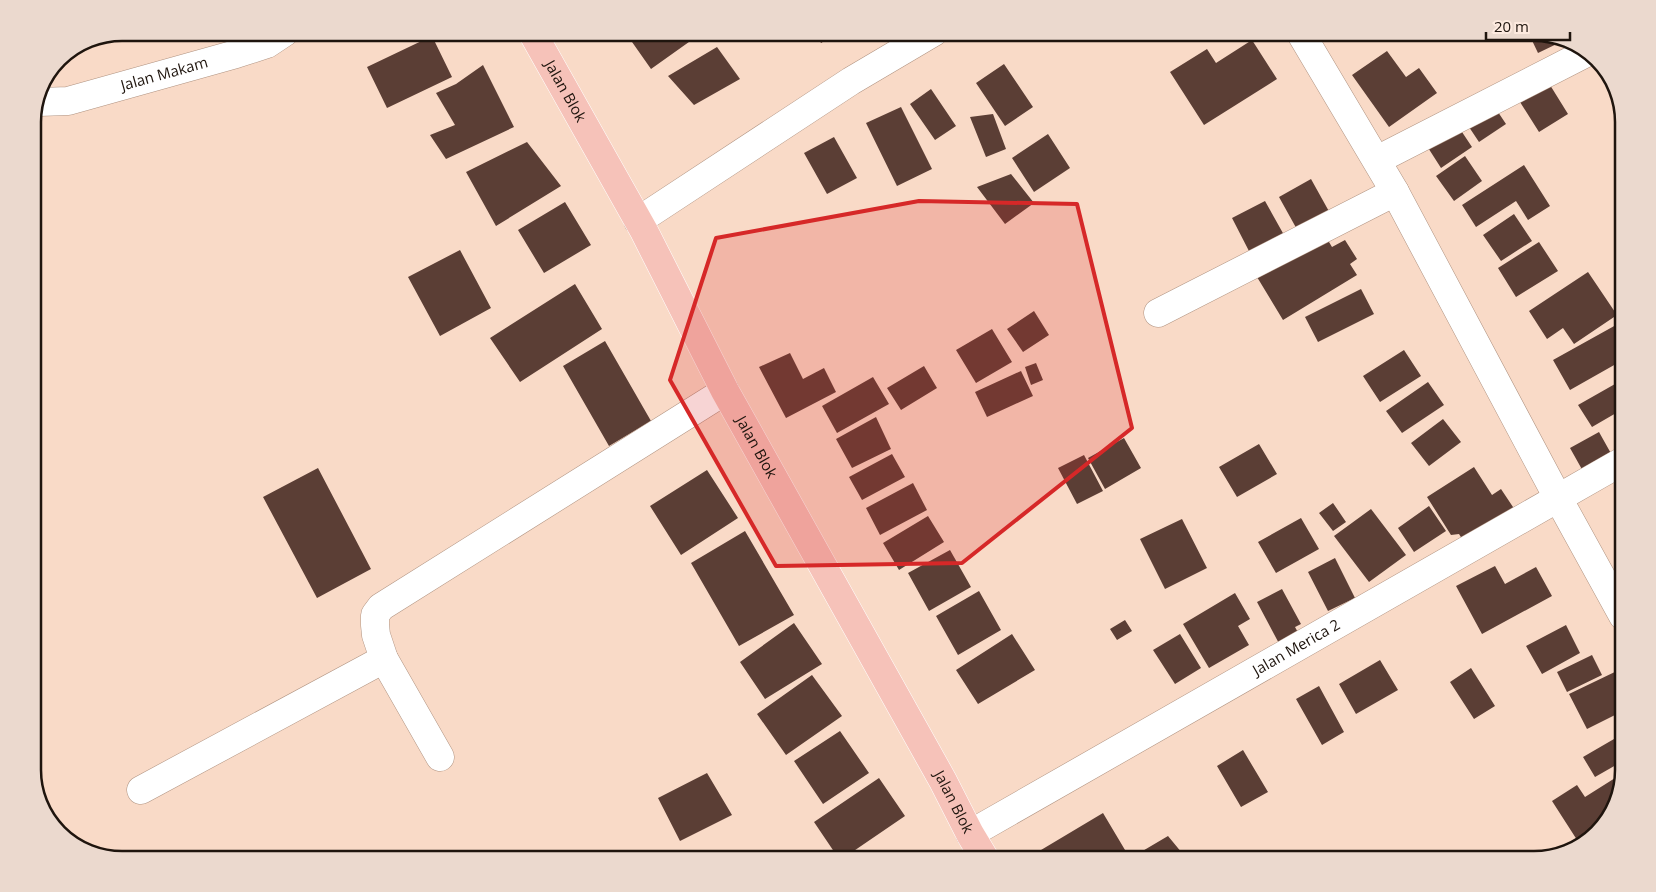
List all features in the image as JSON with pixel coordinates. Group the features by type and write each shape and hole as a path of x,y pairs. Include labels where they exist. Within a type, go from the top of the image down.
{"main road":[{"name":"Jalan Blok","path":"537,41 638,221 725,391 943,781 980,851"}],"street":[{"name":"Jalan Makam","path":"44,102 68,101 236,54 272,41"},
{"path":"638,221 851,81 919,41"},
{"path":"1305,41 1395,192 1558,498 1615,600"},
{"path":"1377,160 1580,56"},
{"path":"1158,313 1395,192"},
{"path":"440,756 384,659 376,635 375,625 376,615 381,607 725,391"},
{"name":"Jalan Merica 2","path":"970,834 1615,466"},
{"path":"141,790 384,659"}],"highlighted area":[{"path":"919,201 1077,204 1132,428 962,563 776,566 670,380 716,238"}],"building":[{"path":"422,41 434,41 452,77 387,108 367,67"},
{"path":"631,41 690,41 651,69"},
{"path":"1253,41 1277,79 1204,125 1170,72 1207,49 1216,63"},
{"path":"1532,41 1556,44 1538,53"},
{"path":"717,47 740,79 694,105 668,76"},
{"path":"1387,51 1406,77 1419,68 1437,93 1389,127 1352,75"},
{"path":"1004,64 1033,107 1005,126 976,83"},
{"path":"483,65 514,127 446,159 430,135 455,125 436,93 456,84"},
{"path":"1550,85 1568,114 1539,132 1520,102"},
{"path":"931,89 956,126 935,140 910,104"},
{"path":"1494,106 1506,124 1479,142 1467,124"},
{"path":"901,107 932,169 897,186 866,123"},
{"path":"993,114 1006,149 986,157 970,117"},
{"path":"1456,123 1472,147 1441,168 1425,143"},
{"path":"1048,134 1070,168 1034,192 1012,158"},
{"path":"834,137 857,178 827,194 804,153"},
{"path":"527,142 561,186 496,226 466,172"},
{"path":"1465,156 1482,181 1454,201 1436,176"},
{"path":"1524,165 1550,206 1528,220 1516,201 1476,227 1462,205"},
{"path":"1011,174 1034,203 1005,224 977,187"},
{"path":"1311,179 1331,215 1299,233 1279,197"},
{"path":"1265,201 1284,235 1250,253 1232,218"},
{"path":"565,202 591,245 544,273 518,230"},
{"path":"1514,214 1532,241 1501,261 1483,235"},
{"path":"1326,237 1332,247 1345,240 1357,259 1350,264 1357,275 1283,320 1257,277"},
{"path":"1539,242 1558,271 1516,297 1498,268"},
{"path":"460,250 491,308 440,336 408,277"},
{"path":"1588,272 1615,312 1615,316 1574,344 1563,328 1547,339 1529,311"},
{"path":"575,284 602,329 520,382 490,338"},
{"path":"1361,289 1374,314 1318,342 1305,317"},
{"path":"1034,311 1049,335 1023,352 1007,329"},
{"path":"1615,326 1615,365 1570,390 1553,360"},
{"path":"992,329 1012,362 976,383 956,350"},
{"path":"605,341 651,421 609,446 563,366"},
{"path":"1404,350 1421,376 1380,402 1363,376"},
{"path":"790,353 803,379 824,368 836,392 786,418 759,367"},
{"path":"1036,363 1043,380 1031,385 1025,367"},
{"path":"924,366 937,388 901,410 887,388"},
{"path":"1021,371 1033,396 987,417 975,392"},
{"path":"873,377 889,404 837,433 822,406"},
{"path":"1428,382 1444,405 1402,433 1386,411"},
{"path":"1615,384 1615,414 1592,427 1578,405"},
{"path":"876,417 891,449 852,468 836,439"},
{"path":"1443,419 1461,442 1429,466 1411,443"},
{"path":"1599,432 1613,457 1584,473 1570,448"},
{"path":"1124,438 1141,468 1105,489 1088,458"},
{"path":"1259,444 1277,474 1237,497 1219,467"},
{"path":"892,454 905,477 862,500 849,477"},
{"path":"1084,455 1103,491 1077,504 1058,468"},
{"path":"1474,467 1492,495 1501,489 1517,513 1466,545 1459,534 1451,535 1427,497"},
{"path":"318,468 371,569 317,598 263,497"},
{"path":"707,470 738,518 681,555 650,506"},
{"path":"913,483 927,510 880,535 866,508"},
{"path":"1333,503 1346,522 1333,531 1319,513"},
{"path":"1429,506 1446,531 1414,552 1398,528"},
{"path":"1371,509 1406,555 1369,582 1334,536"},
{"path":"928,516 944,542 899,570 883,543"},
{"path":"1301,518 1319,549 1276,573 1258,542"},
{"path":"1182,519 1207,568 1165,589 1140,539"},
{"path":"745,531 794,615 739,646 691,563"},
{"path":"950,550 971,587 929,611 908,573"},
{"path":"1335,558 1355,598 1328,611 1308,572"},
{"path":"1495,566 1505,584 1536,567 1552,596 1482,634 1456,586"},
{"path":"1282,589 1301,624 1295,627 1302,640 1283,651 1257,602"},
{"path":"979,591 1001,630 958,655 936,616"},
{"path":"1235,593 1250,619 1238,626 1249,645 1209,668 1183,624"},
{"path":"1125,620 1132,631 1117,640 1110,629"},
{"path":"794,623 822,664 765,699 740,662"},
{"path":"1566,625 1580,653 1542,674 1526,646"},
{"path":"1012,634 1035,670 978,704 956,670"},
{"path":"1180,634 1201,668 1175,684 1153,650"},
{"path":"1592,655 1602,675 1567,692 1557,672"},
{"path":"1380,660 1398,690 1356,714 1339,684"},
{"path":"1471,668 1495,706 1474,719 1450,682"},
{"path":"1615,672 1615,715 1587,729 1569,694"},
{"path":"812,675 842,716 786,755 757,714"},
{"path":"1319,686 1344,732 1322,745 1296,699"},
{"path":"840,731 869,773 823,804 794,761"},
{"path":"1614,739 1615,741 1615,766 1595,777 1583,757"},
{"path":"1243,750 1268,792 1241,807 1217,766"},
{"path":"707,773 732,815 680,841 658,798"},
{"path":"879,778 905,816 854,851 834,851 814,822"},
{"path":"1614,779 1612,791 1601,815 1591,827 1576,839 1552,801 1577,785 1585,797"},
{"path":"1103,813 1126,851 1042,851"},
{"path":"1168,836 1180,851 1143,851"}]}
